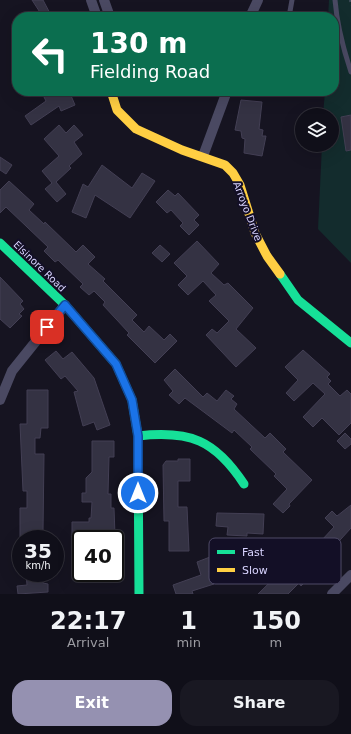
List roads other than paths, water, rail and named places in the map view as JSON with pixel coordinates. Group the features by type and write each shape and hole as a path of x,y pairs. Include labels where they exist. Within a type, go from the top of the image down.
{"street":[{"path":"252,12 258,0"},
{"path":"97,1 97,12"},
{"path":"97,1 106,12"},
{"name":"Arroyo Drive","path":"112,96 117,110 136,129 182,150 203,156 225,165 233,173 240,185 255,232 267,256 298,300 328,327 351,343"},
{"path":"203,156 225,96"},
{"name":"Elsinore Road","path":"0,243 65,305 116,364 132,400 138,436 139,594"},
{"path":"0,400 12,371 65,305"},
{"path":"138,436 166,433 190,438 212,446 233,467 244,484"},
{"path":"332,594 351,575"}],"lane":[{"path":"290,12 292,0"},
{"path":"336,0 336,12"},
{"path":"339,28 351,72"}]}
